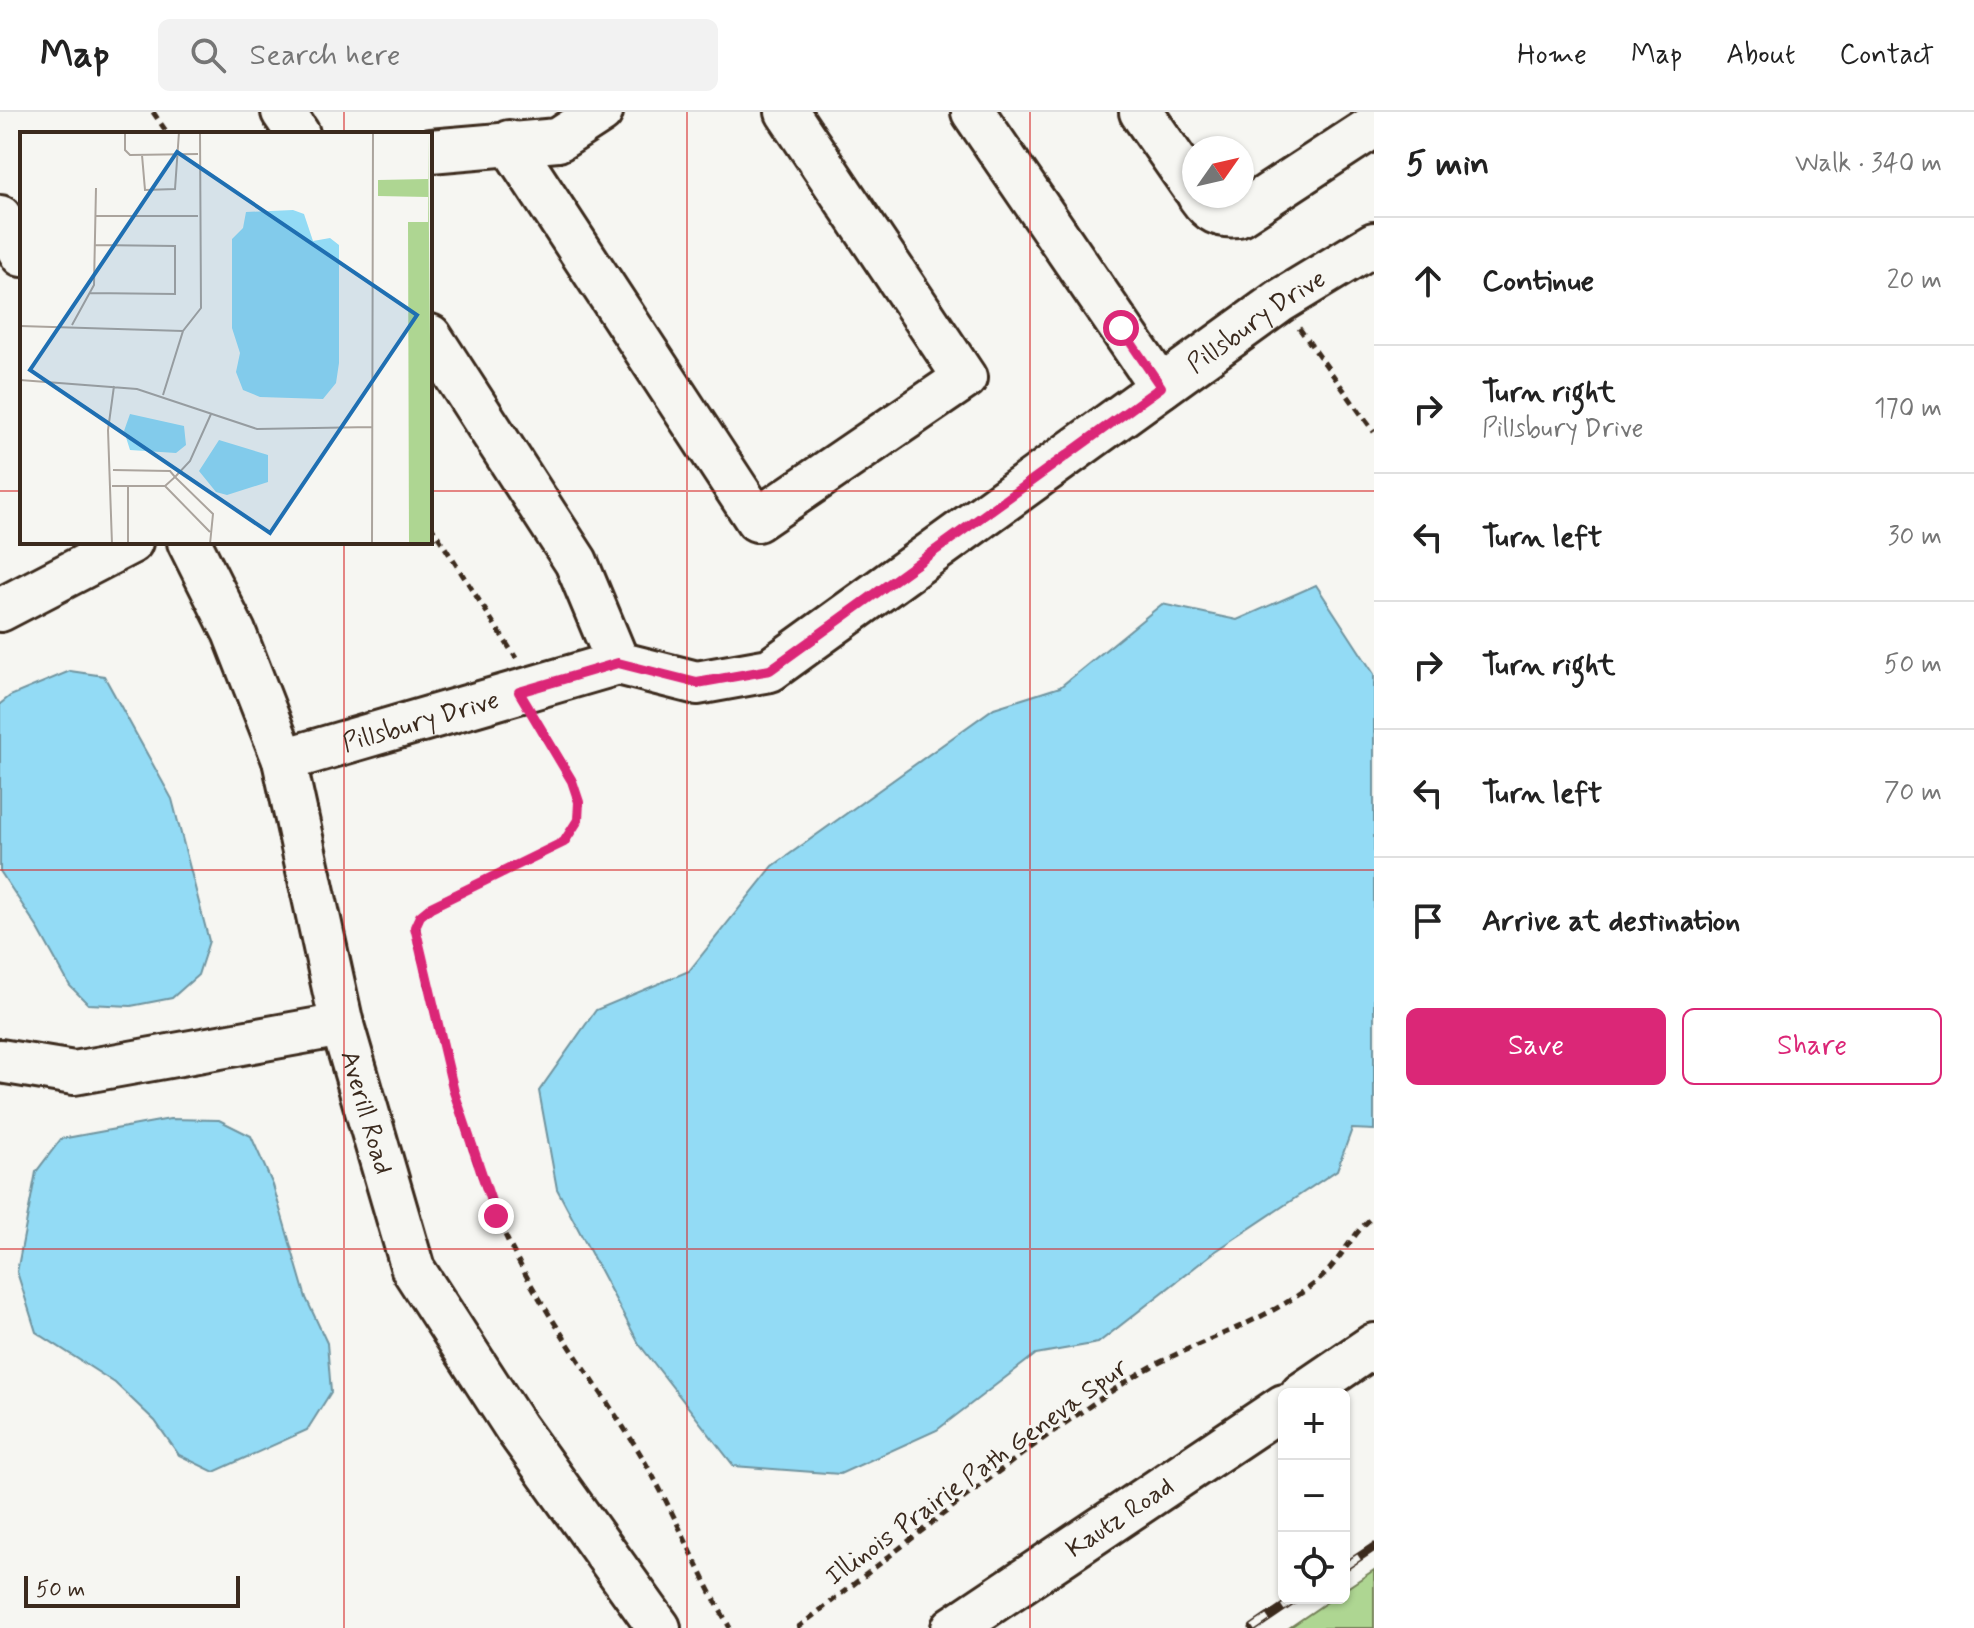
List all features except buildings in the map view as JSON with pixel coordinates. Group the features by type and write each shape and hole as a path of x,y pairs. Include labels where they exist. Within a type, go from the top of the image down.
{"street":[{"path":"283,112 297,132"},
{"path":"432,151 558,140 601,112"},
{"path":"509,142 757,520 965,378 787,112"},
{"path":"973,112 1161,387"},
{"path":"1141,112 1182,171"},
{"path":"1254,204 1370,124"},
{"path":"1208,208 1226,216 1238,215 1248,208"},
{"path":"0,217 20,252"},
{"name":"Pillsbury Drive","path":"284,760 618,663 697,683 770,670 1280,301 1374,244"},
{"path":"432,339 576,562 618,663"},
{"path":"0,610 127,544"},
{"name":"Averill Road","path":"190,544 234,632 284,760 342,1025 413,1269 516,1428 659,1628"},
{"path":"0,1061 74,1073 342,1025"},
{"path":"1311,1388 1374,1345"},
{"name":"Kautz Road","path":"953,1628 1278,1410"}],"path":[{"path":"153,112 167,132"},
{"path":"1280,301 1374,432"},
{"path":"432,527 517,659 519,692 572,781 579,802 578,820 564,842 431,907 420,916 416,938 454,1092 501,1227 536,1293 674,1513 730,1628"},
{"name":"Illinois Prairie Path Geneva Spur","path":"797,1628 1103,1397 1168,1359 1250,1324 1306,1290 1318,1281 1362,1226 1374,1216"}],"green space":[{"path":"1374,1570 1374,1628 1289,1628 1324,1604 1350,1604 1350,1586"}],"water":[{"path":"1316,585 1374,674 1374,1130 1352,1129 1337,1170 1213,1253 1098,1343 1036,1354 937,1430 840,1474 734,1466 639,1344 557,1189 539,1091 596,1010 689,971 773,866 994,708 1060,687 1162,604 1237,620"},
{"path":"70,671 104,676 172,799 209,941 198,975 172,998 131,1006 88,1004 70,986 39,930 0,871 0,704 10,696"},
{"path":"170,1119 219,1120 251,1136 273,1185 306,1298 327,1343 331,1392 307,1430 214,1472 179,1455 155,1421 115,1383 36,1332 17,1272 36,1172 61,1139"}],"railway":[{"path":"1350,1563 1374,1547"},
{"path":"1253,1628 1288,1604"}],"route":[{"path":"496,1216 454,1092 415,927 420,916 431,907 564,842 578,820 579,802 572,781 519,692 618,663 697,683 770,670 1161,387 1121,328"}]}
